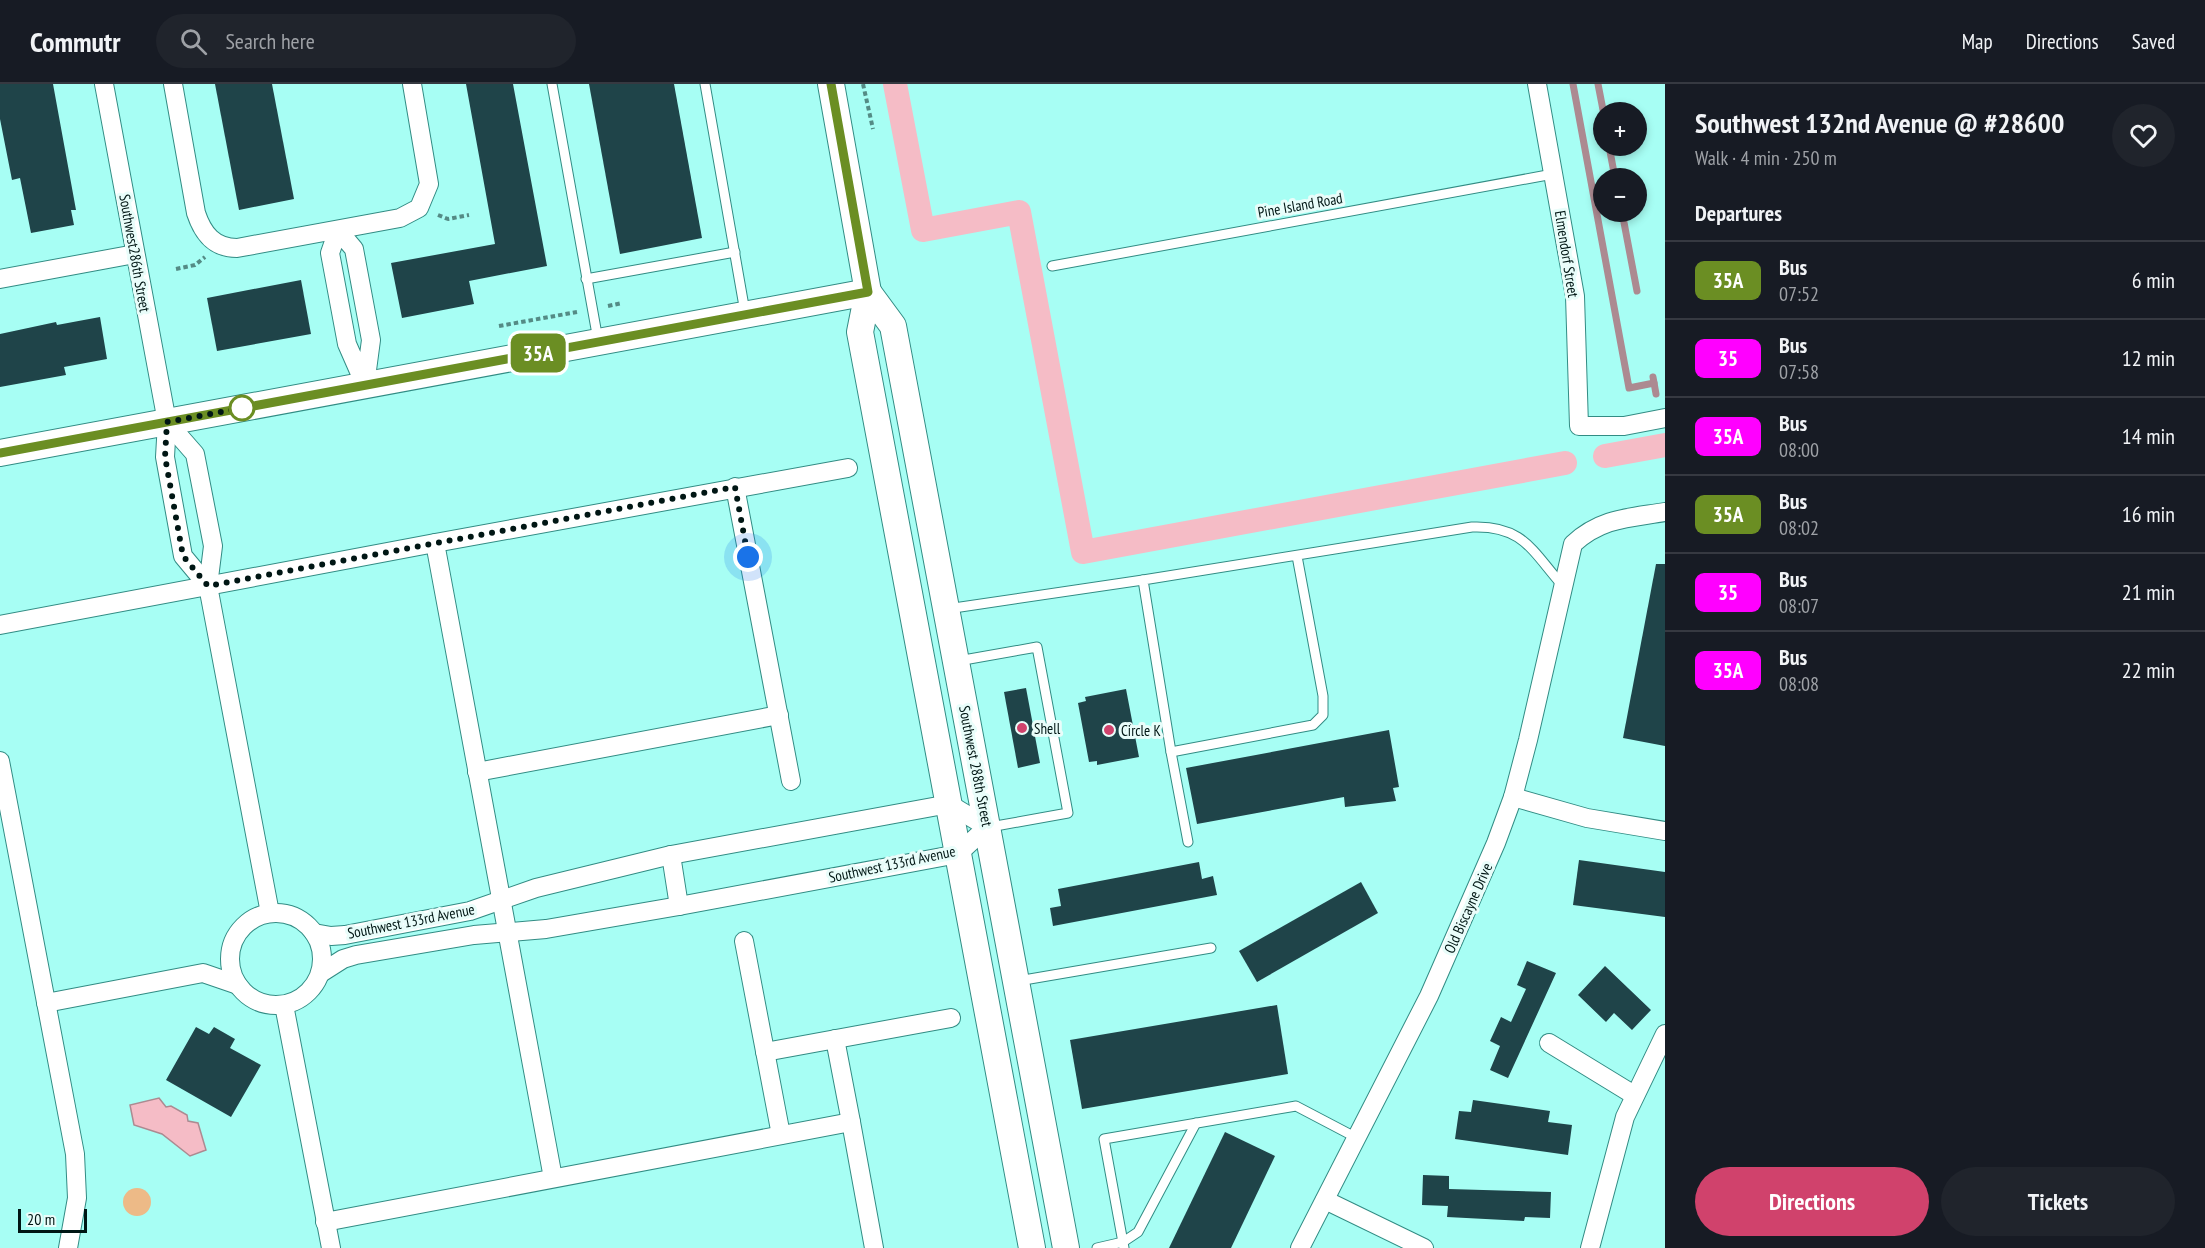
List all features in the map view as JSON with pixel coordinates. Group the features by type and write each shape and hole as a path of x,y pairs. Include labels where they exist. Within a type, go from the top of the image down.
{"main road":[{"name":"Southwest 288th Street","path":"831,84 868,292 860,332 1032,1248"},
{"name":"Southwest 288th Street","path":"868,292 893,326 1066,1248"},
{"path":"0,453 868,292"}],"street":[{"name":"Southwest286th Street","path":"104,84 167,422 165,457 183,556 208,586"},
{"path":"173,84 196,213 201,227 221,246 237,248 407,216 424,202 429,176 412,84"},
{"name":"Elmendorf Street","path":"1537,84 1575,296 1579,426 1624,426 1665,418"},
{"path":"338,230 354,249 371,340 365,385"},
{"path":"0,279 135,254"},
{"path":"167,422 195,454 213,546 208,586 270,913"},
{"path":"0,625 735,487 848,468"},
{"path":"735,487 791,782"},
{"name":"Old Biscayne Drive","path":"1300,1248 1357,1138 1457,933 1513,797 1547,665 1573,544 1586,532 1604,522 1665,512"},
{"path":"435,543 553,1178"},
{"path":"477,772 779,715"},
{"path":"0,761 77,1176 77,1198 68,1248"},
{"path":"1513,797 1587,818 1665,831"},
{"path":"949,804 987,827"},
{"name":"Southwest 133rd Avenue","path":"314,933 331,936 345,935 470,911 536,888 671,855 949,804"},
{"name":"Southwest 133rd Avenue","path":"321,973 343,959 356,956 507,932 546,929 958,854 987,827"},
{"path":"671,855 679,906"},
{"path":"46,1003 203,973 238,985 253,999 273,1006 284,1005 307,994 321,973 323,959 314,933 295,916 270,913 244,925 231,949 207,966 203,973"},
{"path":"744,941 781,1136"},
{"path":"231,949 231,968 238,985"},
{"path":"284,1005 331,1248"},
{"path":"765,1052 951,1018"},
{"path":"1590,1248 1624,1117 1665,1034"},
{"path":"835,1039 874,1248"},
{"path":"1548,1042 1634,1095"},
{"path":"325,1222 850,1122"},
{"path":"1325,1200 1424,1248"}],"lane":[{"path":"552,84 599,342"},
{"path":"705,84 745,314"},
{"name":"Pine Island Road","path":"1052,266 1553,174"},
{"path":"586,279 735,252"},
{"path":"947,609 1492,526 1519,536 1563,587"},
{"path":"1171,752 1313,725 1323,715 1323,696 1297,556"},
{"path":"1143,580 1188,842"},
{"path":"956,661 1036,647 1068,813 987,827"},
{"path":"1016,982 1211,948"},
{"path":"1123,1245 1104,1139 1296,1106 1357,1138"},
{"path":"1097,1248 1123,1245 1138,1232 1196,1123"}],"path":[{"path":"863,84 873,129"},
{"path":"448,219 469,215"},
{"path":"176,269 195,266"},
{"path":"499,326 622,303"}],"shaded area":[{"path":"159,1098 166,1107 171,1106 187,1115 188,1121 198,1123 206,1150 190,1156 162,1134 134,1125 130,1105"},
{"path":"137,1188 147,1192 151,1202 147,1212 137,1216 127,1212 123,1202 127,1192"}],"building":[{"path":"0,84 53,84 76,210 71,210 74,225 31,233 20,178 12,180 0,119"},
{"path":"215,84 272,84 294,199 239,210"},
{"path":"466,84 513,84 547,266 469,281 474,304 402,318 391,263 495,244"},
{"path":"589,84 674,84 702,238 620,254"},
{"path":"301,280 311,334 217,351 207,298"},
{"path":"100,317 107,359 64,367 66,375 0,387 0,334 56,322 57,325"},
{"path":"1656,564 1665,564 1665,746 1623,738"},
{"name":"Shell","path":"1026,688 1040,763 1018,768 1004,692"},
{"name":"Circle K","path":"1126,689 1139,757 1097,765 1097,761 1089,762 1078,703 1086,701 1085,697"},
{"path":"1389,730 1399,787 1393,788 1396,801 1345,807 1344,797 1197,824 1186,768"},
{"path":"1579,860 1665,872 1665,917 1573,905"},
{"path":"1199,862 1202,879 1213,876 1217,895 1053,926 1050,908 1061,906 1058,889"},
{"path":"1361,882 1378,913 1257,982 1239,951"},
{"path":"1527,961 1556,973 1508,1078 1490,1070 1500,1046 1490,1041 1501,1017 1511,1022 1526,989 1517,985"},
{"path":"1605,966 1651,1010 1632,1030 1614,1013 1606,1022 1578,995"},
{"path":"1277,1005 1288,1074 1082,1109 1070,1040"},
{"path":"196,1027 209,1034 214,1027 235,1039 230,1048 261,1065 231,1117 166,1080"},
{"path":"1473,1100 1550,1111 1548,1122 1572,1125 1568,1155 1455,1139 1459,1111 1471,1112"},
{"path":"1225,1132 1275,1156 1231,1248 1169,1248"},
{"path":"1423,1175 1449,1176 1449,1189 1551,1192 1550,1218 1525,1217 1524,1221 1447,1217 1448,1206 1422,1205"}],"waterway":[{"path":"895,84 923,230 1019,212 1083,552 1565,463"},
{"path":"1573,84 1629,388 1654,383"},
{"path":"1598,84 1601,102"},
{"path":"1611,156 1613,168"},
{"path":"1624,222 1637,291"},
{"path":"1653,377 1656,394"},
{"path":"1605,456 1665,445"}],"bus line":[{"name":"35A","path":"0,453 868,292 831,84"}],"place":[{"name":"Shell","path":"1022,728"},
{"name":"Circle K","path":"1109,730"}],"route":[{"path":"242,408 167,422 165,457 183,556 208,586 735,487 748,557"}]}
